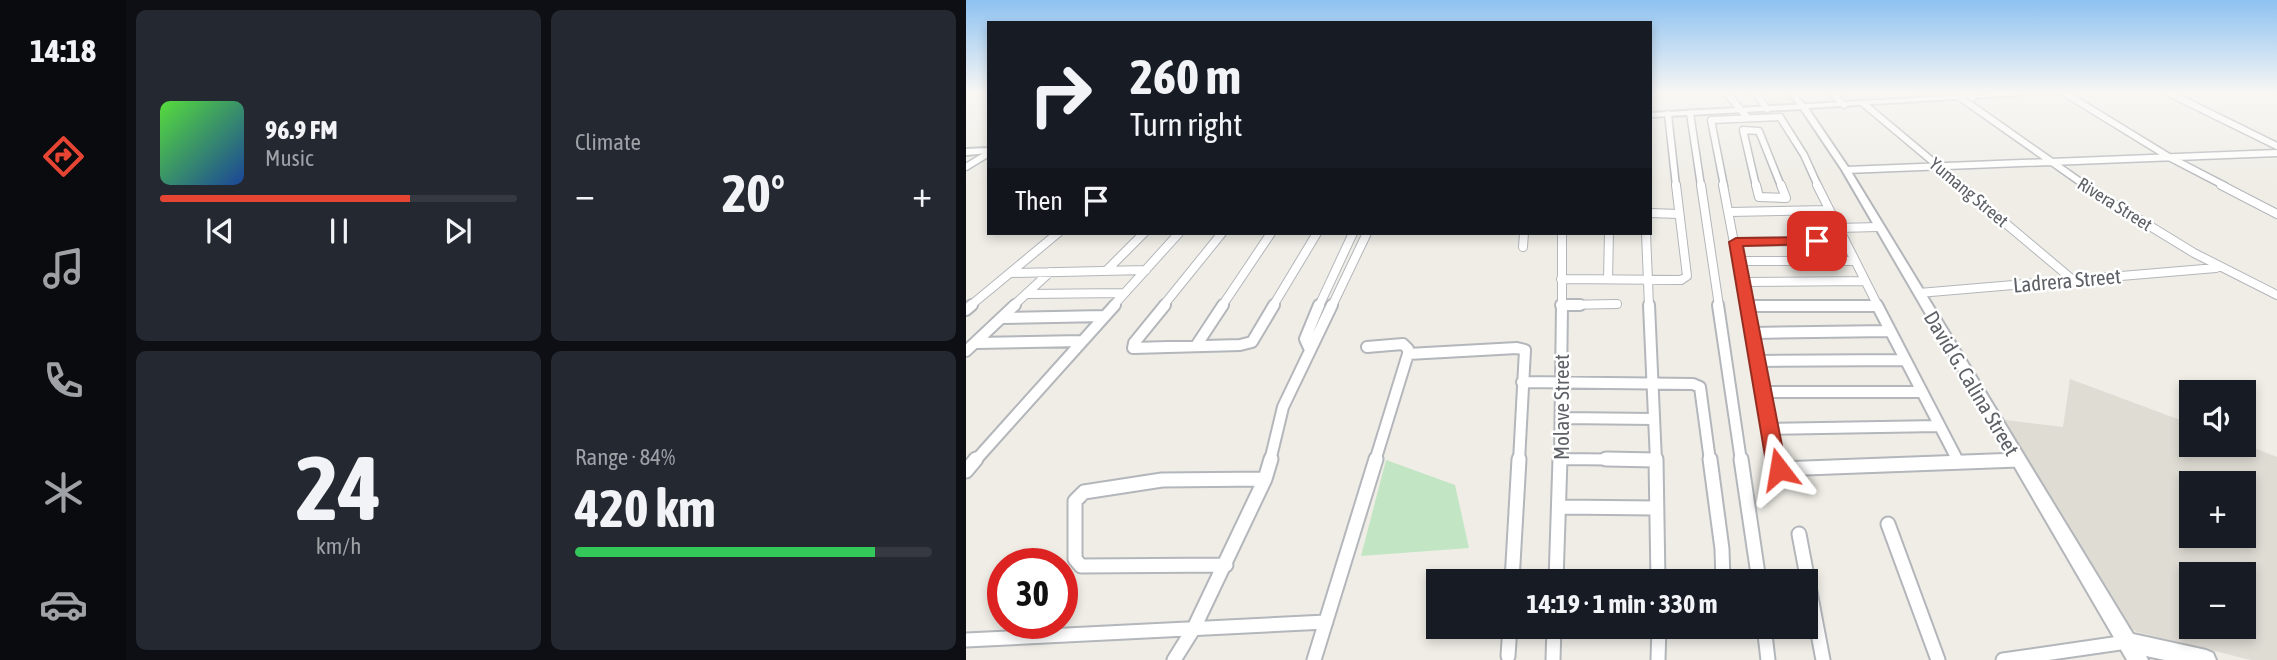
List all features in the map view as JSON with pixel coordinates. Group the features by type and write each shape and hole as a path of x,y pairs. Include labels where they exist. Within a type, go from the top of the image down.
{"street":[{"path":"1561,279 1681,280 1687,276 1669,123"},
{"path":"1691,123 1757,569"},
{"path":"1710,123 1779,469 2018,460"},
{"path":"1746,123 1742,132 1758,196 1786,198 1759,131 1751,123"},
{"path":"1784,123 1804,155 1828,210 1958,461"},
{"name":"David G. Calina Street","path":"1814,123 1846,170 2138,660"},
{"name":"Yumang Street","path":"1887,123 2073,280"},
{"name":"Rivera Street","path":"1998,123 2048,162 2216,268 2277,295"},
{"path":"2113,123 2169,157 2277,214"},
{"path":"2230,123 2277,146"},
{"path":"966,152 987,152"},
{"path":"966,167 987,153"},
{"path":"1846,170 2277,153"},
{"path":"1771,198 1778,212"},
{"path":"1729,212 1828,210"},
{"path":"1652,213 1679,214"},
{"path":"1837,226 1878,226"},
{"path":"966,310 1056,235"},
{"path":"1106,271 1142,235"},
{"path":"966,471 1177,235"},
{"path":"1220,235 1132,347 1249,344 1256,337 1316,235"},
{"path":"1196,346 1270,235"},
{"path":"1308,345 1307,331 1342,254 1358,235"},
{"path":"1174,660 1194,628 1226,565 1265,479 1280,429 1283,407 1308,345 1318,335 1352,266 1359,235"},
{"path":"1523,247 1524,235"},
{"name":"Molave Street","path":"1557,569 1562,418 1562,235"},
{"path":"1608,279 1609,235"},
{"path":"1646,235 1656,460 1658,569"},
{"path":"1736,242 1844,241"},
{"path":"1342,254 1352,266"},
{"path":"1738,261 1854,261"},
{"name":"Ladrera Street","path":"1919,293 2216,268"},
{"path":"1011,273 1146,270"},
{"path":"966,351 1050,272"},
{"path":"1742,282 1864,281"},
{"path":"1027,294 1124,293"},
{"path":"1561,305 1617,304"},
{"path":"1747,306 1877,306"},
{"path":"1000,318 1104,316"},
{"path":"1752,333 1890,331"},
{"path":"975,343 1082,341"},
{"path":"1314,660 1408,355 1408,349 1403,344 1367,347"},
{"path":"1408,355 1434,351 1522,348 1526,352 1522,382 1513,569"},
{"path":"1757,360 1905,360"},
{"path":"1522,382 1693,384 1702,390 1722,569"},
{"path":"1764,392 1922,392"},
{"path":"1562,418 1654,419"},
{"path":"1770,429 1939,426"},
{"path":"1561,459 1656,460"},
{"path":"1226,565 1104,568 1081,566 1075,559 1075,501 1084,492 1163,480 1265,479"},
{"path":"1560,507 1656,508"},
{"path":"1888,524 1938,660"},
{"path":"1799,534 1823,660"},
{"path":"966,640 1326,622"},
{"path":"1508,656 1509,639"},
{"path":"1553,660 1554,639"},
{"path":"1658,660 1659,639"},
{"path":"1766,639 1768,660"},
{"path":"2003,660 2127,642 2206,660"}],"shaded area":[{"path":"2070,379 2179,420 2179,457 2256,457 2256,449 2277,457 2277,660 2251,660 2137,632 2127,627 1998,419 2063,427"}],"green space":[{"path":"1386,460 1455,485 1469,548 1361,556"}],"route":[{"path":"1779,469 1736,242 1817,241"}]}
